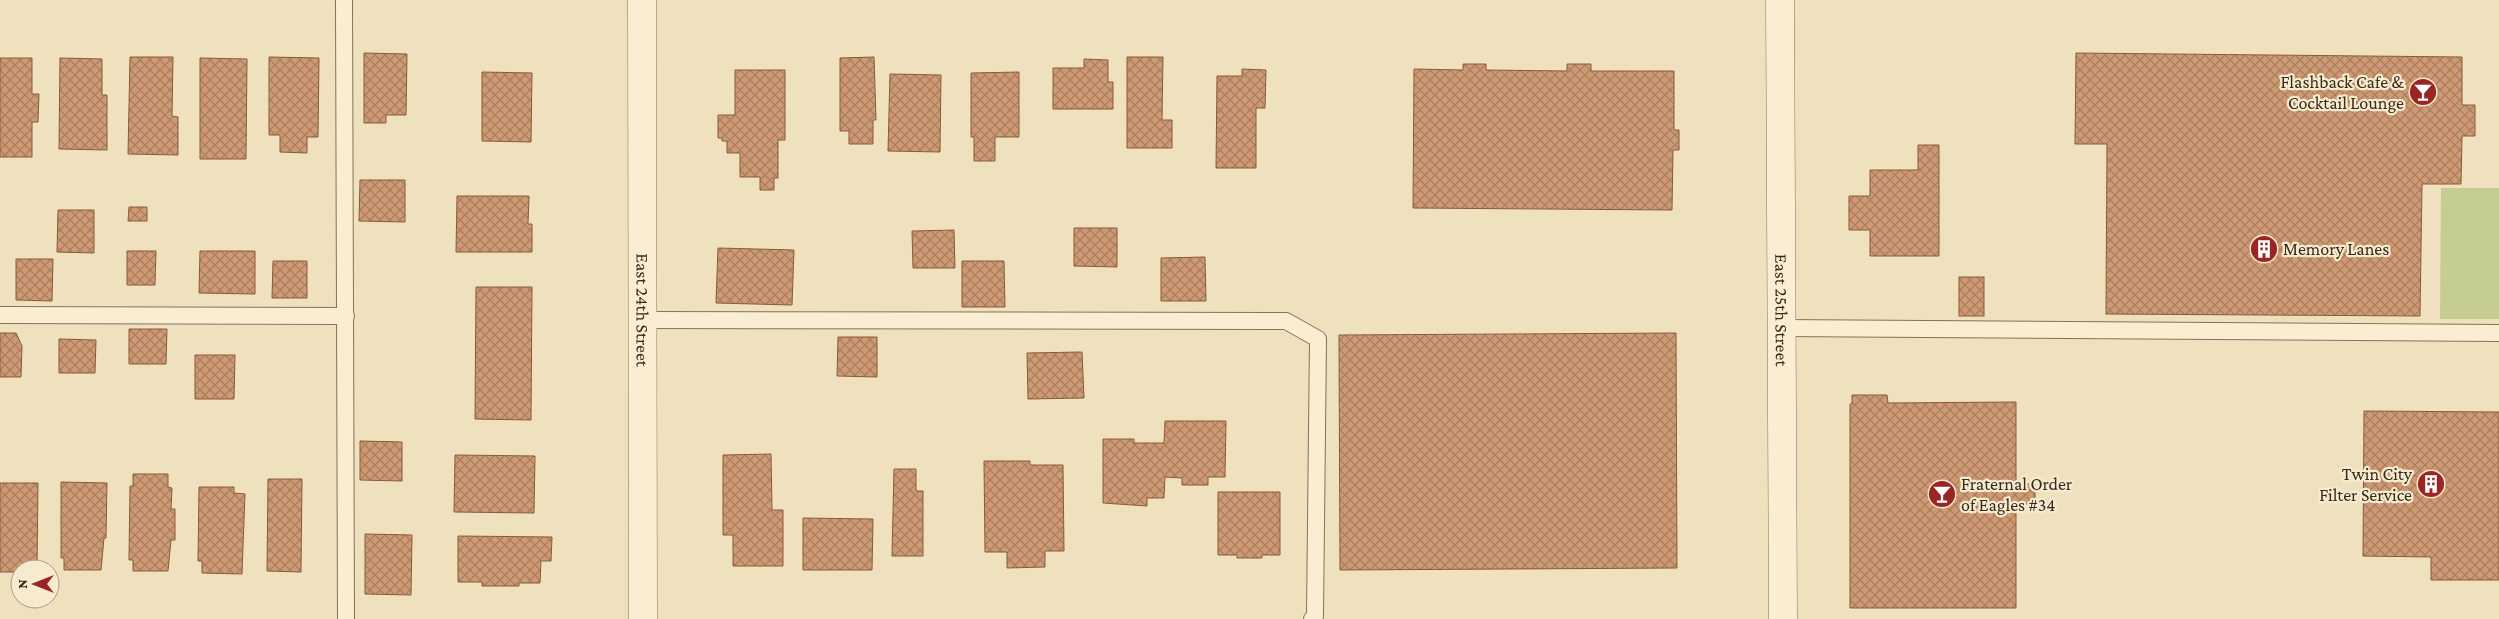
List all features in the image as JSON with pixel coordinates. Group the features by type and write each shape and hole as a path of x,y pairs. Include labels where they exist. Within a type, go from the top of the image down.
{"street":[{"name":"East 24th Street","path":"642,0 644,619"},
{"name":"East 25th Street","path":"1780,0 1780,328 1783,619"}],"lane":[{"path":"344,0 346,619"},
{"path":"0,314 346,316"},
{"path":"642,320 1286,321 1318,339 1315,616 1312,619"},
{"path":"1780,328 2499,333"}],"green space":[{"path":"2441,188 2499,188 2499,319 2440,319"}],"building":[{"path":"364,53 407,54 406,115 386,115 386,123 364,123"},
{"name":"Memory Lanes","path":"2076,53 2462,57 2462,105 2475,105 2475,136 2462,136 2461,184 2422,184 2420,316 2106,314 2107,144 2075,144"},
{"path":"130,57 173,57 172,116 178,117 178,155 128,154"},
{"path":"269,57 319,58 318,137 307,137 307,153 280,152 280,135 269,135"},
{"path":"874,57 876,120 873,120 873,144 849,144 849,131 840,131 840,58"},
{"path":"1127,57 1163,57 1162,120 1172,120 1172,148 1127,148"},
{"path":"0,58 32,58 32,94 39,94 38,122 32,122 32,157 0,157"},
{"path":"60,58 102,59 102,95 107,95 107,150 59,149"},
{"path":"200,58 247,59 246,159 200,159"},
{"path":"1084,59 1108,60 1108,82 1113,82 1113,109 1053,109 1053,68 1084,68"},
{"path":"1463,64 1486,64 1486,70 1567,71 1567,64 1591,64 1591,71 1674,71 1674,130 1679,130 1679,150 1673,150 1672,210 1413,208 1414,69 1463,70"},
{"path":"1242,69 1266,70 1265,108 1256,108 1256,168 1216,168 1217,76 1242,76"},
{"path":"735,70 785,70 785,140 778,140 778,178 774,178 774,190 760,190 760,177 740,177 740,153 727,153 727,141 722,141 722,138 718,138 718,115 735,115"},
{"path":"482,72 532,73 531,142 482,141"},
{"path":"1019,72 1019,137 995,137 995,161 974,161 974,137 971,137 971,73"},
{"path":"890,74 941,75 940,152 888,151"},
{"path":"1918,145 1939,145 1939,256 1870,256 1870,230 1849,230 1849,196 1870,196 1870,170 1918,170"},
{"path":"360,180 405,180 405,222 359,221"},
{"path":"457,196 529,196 528,224 532,224 532,252 456,252"},
{"path":"129,207 147,207 147,221 128,221"},
{"path":"58,210 94,210 94,253 57,252"},
{"path":"1074,228 1117,228 1117,267 1074,266"},
{"path":"954,230 955,268 913,268 912,231"},
{"path":"718,248 794,250 792,305 716,303"},
{"path":"127,251 156,251 155,285 127,285"},
{"path":"200,251 255,251 255,294 199,293"},
{"path":"1205,257 1206,301 1161,301 1161,258"},
{"path":"16,259 53,259 52,301 16,300"},
{"path":"273,261 307,261 307,298 272,298"},
{"path":"962,261 1004,261 1005,307 962,307"},
{"path":"1959,277 1984,277 1984,316 1959,316"},
{"path":"476,287 532,287 531,420 475,419"},
{"path":"129,329 167,329 166,364 129,364"},
{"path":"0,333 16,333 22,346 21,377 0,377"},
{"path":"1676,333 1677,568 1340,570 1339,335"},
{"path":"838,337 877,337 877,377 837,376"},
{"path":"59,339 96,340 95,373 59,373"},
{"path":"1082,352 1084,398 1028,399 1027,353"},
{"path":"195,355 235,355 234,399 195,399"},
{"name":"Fraternal Order of Eagles #34","path":"1852,395 1887,395 1888,403 2016,402 2016,484 2035,484 2035,504 2016,504 2016,608 1850,608 1850,404 1852,404"},
{"name":"Twin City Filter Service","path":"2364,411 2499,412 2499,580 2431,580 2431,557 2363,556"},
{"path":"1165,421 1226,421 1225,477 1208,477 1208,485 1182,485 1182,478 1165,477 1164,498 1147,498 1147,506 1103,503 1103,439 1134,439 1134,443 1164,443"},
{"path":"360,441 402,442 402,481 360,480"},
{"path":"771,454 772,510 783,510 783,566 733,566 733,535 723,535 723,455"},
{"path":"455,455 535,456 534,513 454,512"},
{"path":"984,461 1030,461 1030,465 1063,465 1064,551 1045,551 1045,567 1007,568 1007,552 985,552"},
{"path":"894,469 916,469 916,491 923,491 923,556 892,556"},
{"path":"133,474 168,474 168,487 172,488 171,509 175,509 175,540 171,540 168,571 133,571 133,560 129,560 130,486 133,486"},
{"path":"268,479 302,479 301,572 267,571"},
{"path":"61,482 107,483 106,538 104,538 101,570 64,570 64,558 61,558"},
{"path":"0,483 38,483 37,559 10,559 10,572 0,572"},
{"path":"199,487 234,487 234,493 245,494 242,574 202,573 202,561 198,561"},
{"path":"1218,492 1280,492 1280,555 1262,555 1262,558 1237,558 1237,555 1218,555"},
{"path":"803,518 873,519 872,570 803,570"},
{"path":"365,534 412,535 411,595 365,594"},
{"path":"458,536 552,537 551,561 541,561 540,583 519,583 519,586 482,586 482,582 458,582"}],"place":[{"name":"Flashback Cafe & Cocktail Lounge","path":"2423,92"},
{"name":"Memory Lanes","path":"2264,249"},
{"name":"Twin City Filter Service","path":"2431,484"},
{"name":"Fraternal Order of Eagles #34","path":"1942,494"}]}
